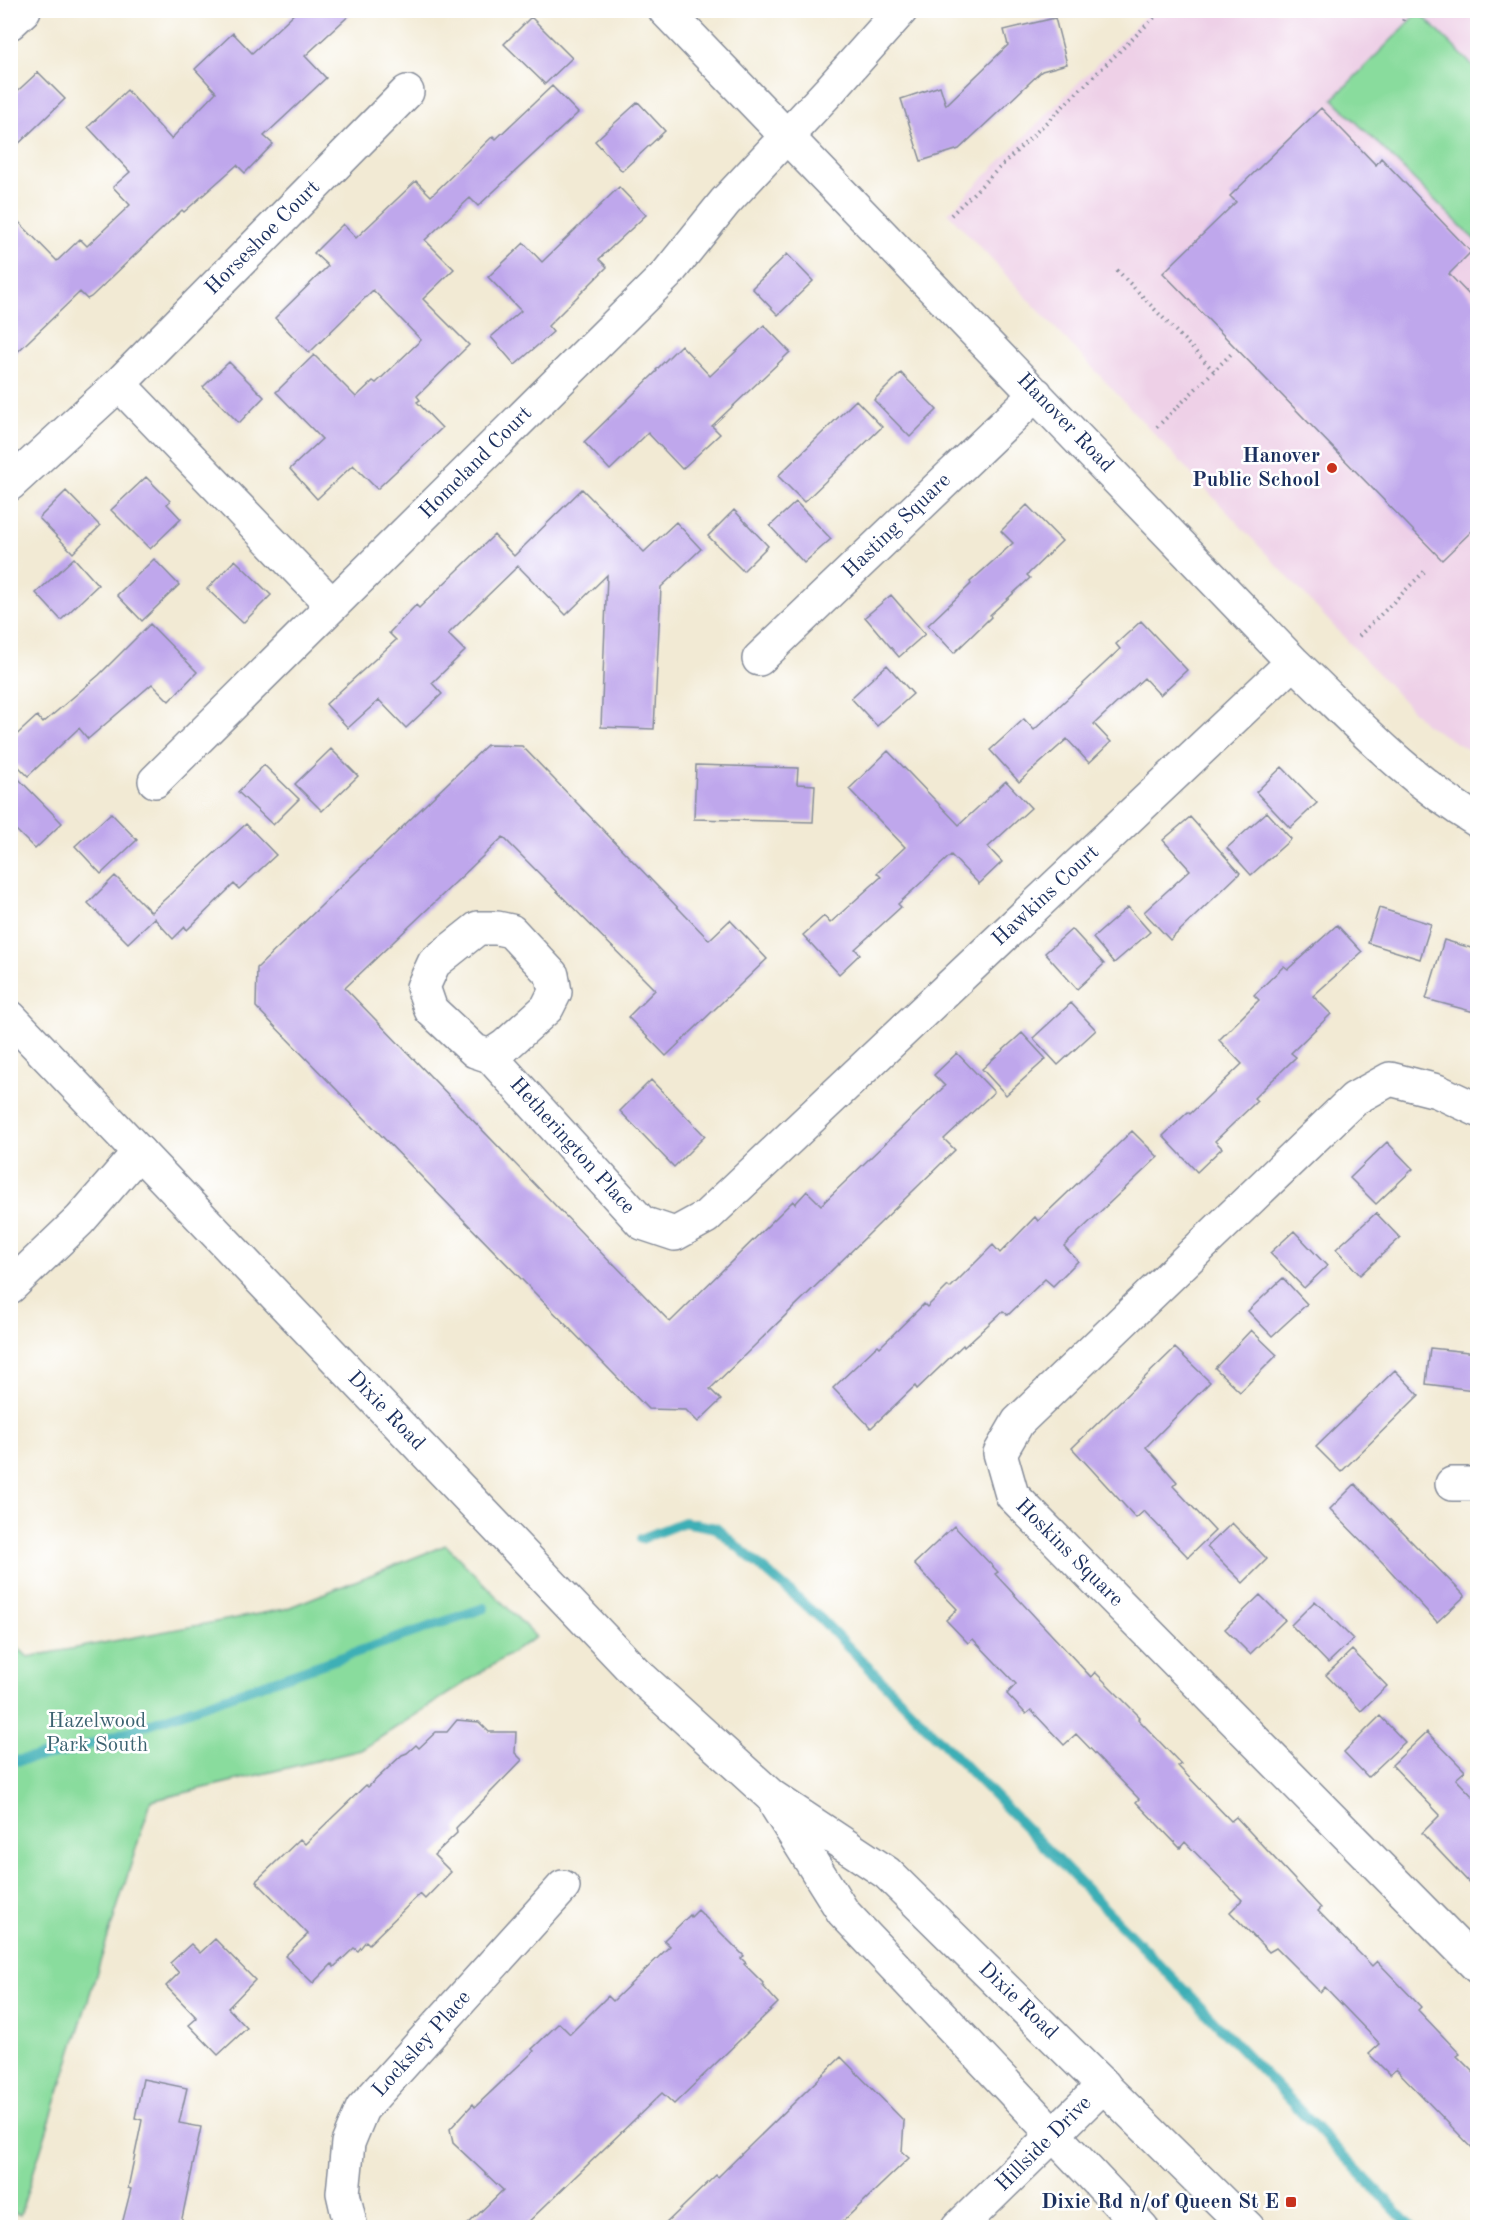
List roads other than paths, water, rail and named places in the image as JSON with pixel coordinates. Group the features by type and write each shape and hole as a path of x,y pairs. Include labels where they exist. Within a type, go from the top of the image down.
{"street":[{"path":"10,23 24,10"},
{"name":"Hanover Road","path":"666,10 1293,662 1375,742 1448,803 1478,821"},
{"name":"Homeland Court","path":"155,781 667,274 725,202 901,10"},
{"name":"Horseshoe Court","path":"10,484 119,384 407,92"},
{"path":"119,384 332,605"},
{"name":"Hasting Square","path":"759,659 1035,394"},
{"name":"Hawkins Court","path":"799,1129 1293,662"},
{"name":"Dixie Road","path":"10,1017 635,1672 771,1796 887,1873 1248,2228"},
{"name":"Hetherington Place","path":"490,1056 642,1223 675,1234 706,1217 799,1129"},
{"name":"Hoskins Square","path":"1478,1110 1437,1091 1390,1079 1354,1099 1018,1422 1000,1453 1012,1495 1478,1967"},
{"path":"10,1287 80,1220 139,1152"},
{"name":"Dixie Road","path":"771,1796 843,1912 1142,2228"},
{"name":"Locksley Place","path":"351,2228 343,2193 348,2143 362,2109 563,1887"},
{"name":"Hillside Drive","path":"958,2228 1104,2085"}],"waterway":[{"path":"641,1539 684,1522 716,1528 820,1618 1135,1939 1413,2228"},
{"path":"10,1762 71,1751 484,1608"}],"place":[{"name":"Hanover Public School","path":"1332,468"},
{"name":"Dixie Rd n/of Queen St E","path":"1291,2202"}],"park label":[{"name":"Hazelwood Park South","path":"97,1733"}]}
